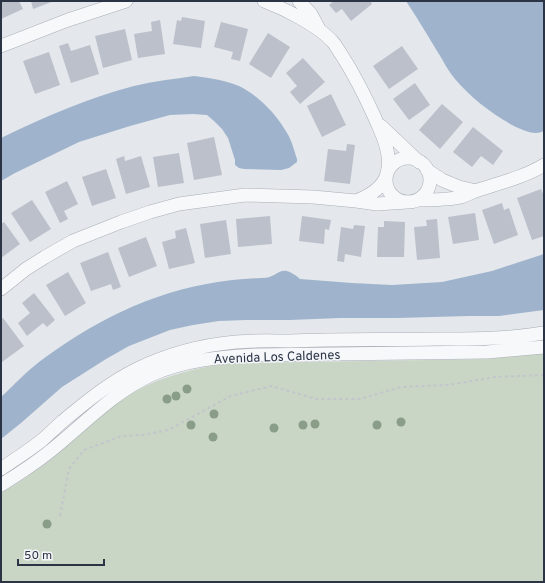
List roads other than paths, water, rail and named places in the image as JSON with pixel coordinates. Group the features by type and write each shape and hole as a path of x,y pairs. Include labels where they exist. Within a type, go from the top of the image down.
{"street":[{"path":"1,46 68,20 126,1"},
{"path":"264,1 278,6 304,20 332,41 349,67 377,122 389,157 386,180 387,187 394,198 400,201 412,201 436,200 462,196 520,176 544,165"},
{"path":"299,1 311,14 320,31"},
{"path":"1,288 26,269 73,241 121,222 179,204 245,195 313,197 377,204 412,201 423,196 427,190 429,177 423,166 377,122"},
{"path":"356,201 367,197 383,183 394,163 407,158 413,159 442,180 459,187 476,191"},
{"name":"Avenida Los Caldenes","path":"1,469 22,456 63,421 110,385 136,369 165,357 188,350 237,342 508,338 544,333"},
{"name":"Avenida Los Caldenes","path":"1,485 49,452 109,401 127,389 151,376 190,362 227,356 487,352 544,347"}],"water":[{"path":"406,1 544,1 544,131 532,133 512,125 489,110 468,93 450,73"},
{"path":"194,76 234,84 260,100 278,119 287,133 293,146 297,162 289,168 281,170 239,168 235,165 235,160 228,138 222,129 207,115 170,115 79,142 1,181 1,138 50,115 100,96 142,84"},
{"path":"544,254 544,310 499,316 219,321 170,330 129,346 62,387 1,439 1,397 29,370 52,352 112,316 135,305 160,296 209,283 268,277 283,271 288,271 300,279 352,283 392,285 442,282 492,271"}]}
